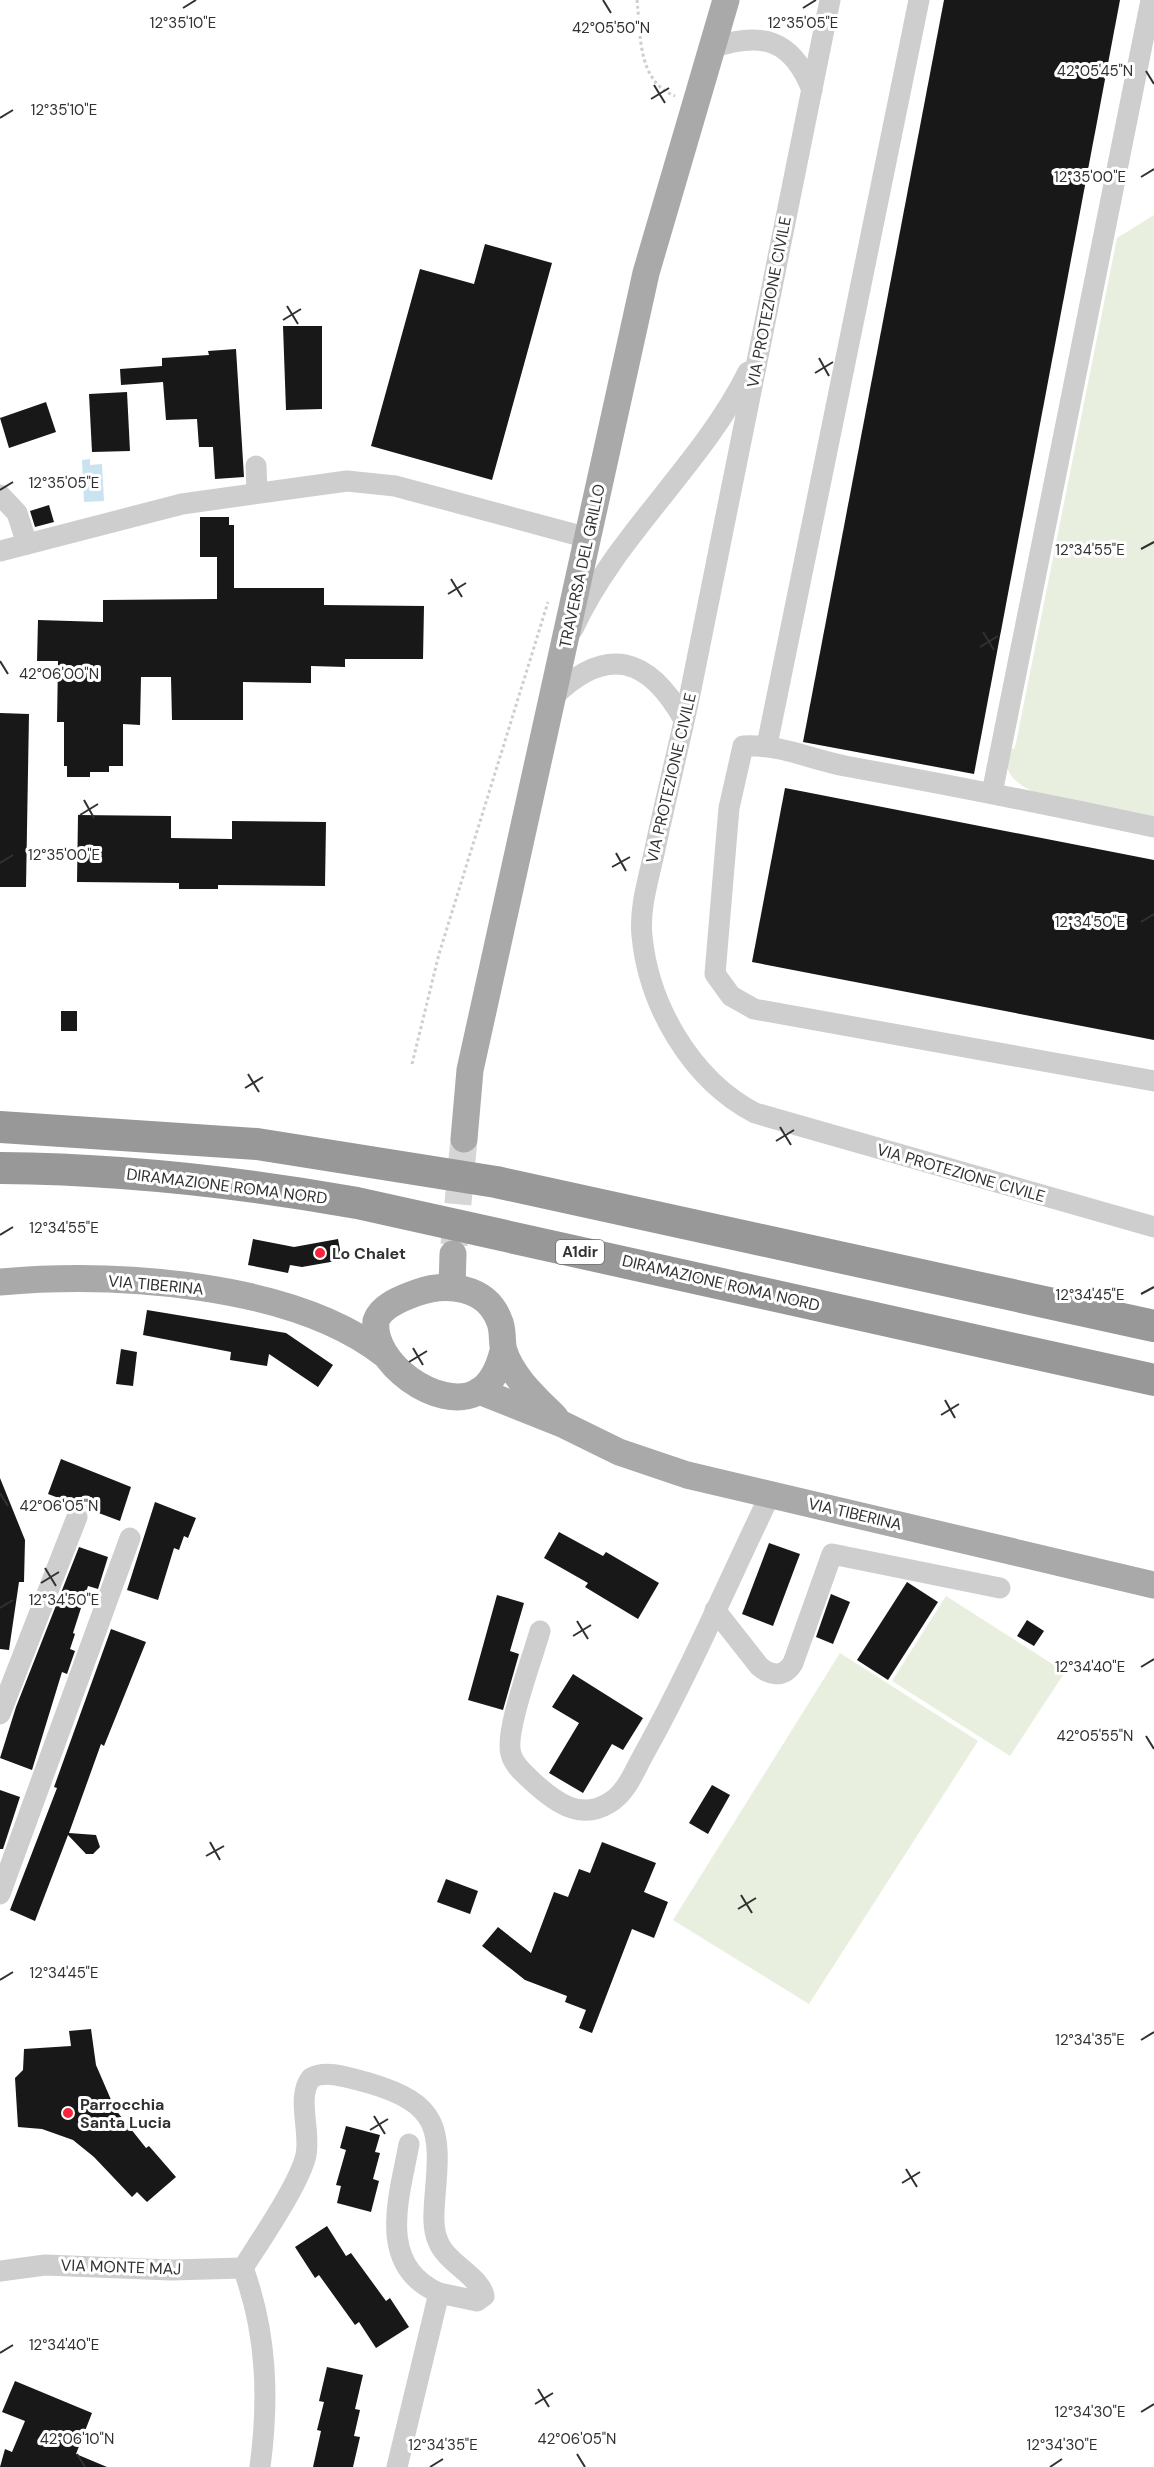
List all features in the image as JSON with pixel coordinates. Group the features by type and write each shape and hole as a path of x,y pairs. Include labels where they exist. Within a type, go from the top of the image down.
{"highway":[{"path":"0,1127 257,1144 496,1182 1154,1326"},
{"name":"DIRAMAZIONE ROMA NORD","path":"0,1168 74,1170 200,1179 279,1189 357,1203 1154,1380"}],"main road":[{"name":"TRAVERSA DEL GRILLO","path":"464,1139 470,1070 646,273 726,0"},
{"path":"452,1287 453,1254"},
{"name":"VIA TIBERINA","path":"0,1282 75,1278 165,1283 231,1293 310,1314 357,1334 384,1355 406,1377 430,1390 460,1396 479,1391 496,1373 503,1351 502,1327 498,1316 487,1302 468,1290 452,1287 424,1290 385,1308 310,1314"},
{"name":"VIA TIBERINA","path":"384,1355 375,1329 378,1315 385,1308"},
{"name":"VIA TIBERINA","path":"503,1351 530,1392 562,1424"},
{"name":"VIA TIBERINA","path":"479,1391 562,1424 619,1452 663,1468 1154,1585"}],"street":[{"name":"VIA PROTEZIONE CIVILE","path":"830,0 684,720 644,897 642,932 646,963 656,994 684,1047 714,1085 738,1104 766,1118 1154,1227"},
{"path":"767,745 919,0"},
{"path":"992,793 1151,0"},
{"path":"712,48 745,39 774,43 798,62 812,90"},
{"path":"562,654 588,601 615,561 720,421 760,348"},
{"path":"256,466 257,492"},
{"path":"0,551 182,504 325,483 371,482 588,538"},
{"path":"0,495 17,513 27,544"},
{"path":"553,697 583,672 605,664 617,663 636,667 654,679 671,698 684,720"},
{"path":"1154,827 992,793 834,764 767,745 743,746 729,808 715,974 731,996 754,1009 1154,1081"},
{"path":"540,1632 510,1734 512,1757 518,1767 556,1802 570,1809 587,1810 608,1804 624,1789 664,1718 770,1495"},
{"path":"0,1714 77,1517"},
{"path":"0,1894 130,1538"},
{"path":"715,1610 759,1666 768,1673 778,1674 788,1670 793,1663 832,1554 1000,1588"},
{"path":"260,2467 265,2415 265,2364 255,2305 243,2268 302,2167 308,2140 306,2087 311,2078 329,2074 384,2088 414,2103 433,2122 438,2148 434,2204 437,2240 450,2262 480,2286 484,2296 477,2301 439,2293 416,2277 396,2242 395,2223 409,2144"},
{"name":"VIA MONTE MAJ","path":"0,2271 45,2265 162,2270 243,2268"},
{"path":"397,2467 439,2293"}],"path":[{"path":"638,0 644,56 651,79 664,92 696,105"}],"green space":[{"path":"1154,215 1154,819 1097,810 1051,799 1017,782 1008,770 1006,762 1007,747 1014,749 1016,743 1117,238"},
{"path":"946,1596 1065,1672 1010,1756 892,1681"},
{"path":"840,1653 978,1741 809,2004 673,1920"}],"water":[{"path":"90,459 90,465 102,464 104,501 84,502 82,460"}],"building":[{"path":"944,0 1120,0 974,774 803,742"},
{"path":"485,244 552,263 492,480 371,446 420,269 474,284"},
{"path":"283,326 322,326 322,409 286,410"},
{"path":"236,349 244,477 215,479 213,447 199,447 197,419 166,420 163,382 121,385 120,369 162,366 162,358 209,355 208,351"},
{"path":"127,392 130,451 92,452 89,394"},
{"path":"46,402 56,432 9,448 0,418"},
{"path":"49,505 54,522 35,527 30,511"},
{"path":"200,517 229,517 229,525 234,525 234,588 324,588 324,605 424,606 423,659 345,659 345,667 311,666 311,683 243,682 243,720 172,720 171,677 141,677 140,725 123,724 123,766 109,766 109,772 90,772 90,777 67,777 67,766 64,766 64,722 57,722 58,661 37,661 38,620 103,622 103,600 217,599 217,557 200,557"},
{"path":"0,713 29,714 26,887 0,887"},
{"path":"785,788 1154,860 1154,1040 752,962"},
{"path":"78,815 171,816 171,838 232,839 232,821 326,822 325,886 218,885 218,889 179,889 179,883 77,882"},
{"path":"61,1011 77,1011 77,1031 61,1031"},
{"path":"253,1239 294,1247 338,1239 342,1260 302,1267 290,1265 288,1273 248,1265"},
{"path":"147,1310 286,1333 333,1365 318,1387 269,1354 267,1366 230,1360 231,1352 143,1335"},
{"path":"121,1349 137,1352 133,1386 116,1384"},
{"path":"61,1459 131,1487 120,1521 48,1494"},
{"path":"0,1478 25,1540 24,1582 19,1582 9,1650 0,1649"},
{"path":"155,1502 196,1518 188,1538 184,1536 179,1550 174,1548 158,1600 127,1590"},
{"path":"559,1532 603,1556 606,1552 659,1583 638,1619 585,1587 588,1583 544,1558"},
{"path":"769,1543 800,1554 773,1626 742,1614"},
{"path":"79,1547 108,1557 98,1589 88,1586 73,1633 75,1634 70,1649 75,1651 67,1674 62,1672 32,1770 0,1758 16,1707"},
{"path":"907,1582 938,1602 888,1680 857,1660"},
{"path":"831,1594 850,1602 833,1644 816,1637"},
{"path":"497,1595 524,1603 510,1651 519,1654 503,1710 468,1700"},
{"path":"1027,1620 1044,1631 1034,1646 1017,1636"},
{"path":"111,1629 146,1642 104,1746 101,1744 69,1833 96,1835 100,1847 93,1854 86,1854 68,1835 35,1921 10,1910 57,1788 54,1787"},
{"path":"573,1674 643,1718 623,1750 612,1744 583,1793 549,1773 579,1723 552,1707"},
{"path":"712,1785 730,1795 708,1834 689,1823"},
{"path":"0,1790 20,1797 3,1849 0,1849"},
{"path":"602,1842 656,1863 644,1892 668,1902 654,1938 632,1929 592,2033 579,2028 586,2010 565,2002 567,1996 525,1980 482,1946 498,1927 531,1953 554,1892 568,1897 579,1869 590,1873"},
{"path":"446,1879 478,1891 470,1914 437,1902"},
{"name":"Parrocchia Santa Lucia","path":"91,2029 96,2065 115,2109 146,2148 149,2146 176,2177 147,2202 137,2192 132,2197 94,2157 73,2140 42,2129 18,2127 15,2078 23,2070 24,2049 71,2046 69,2031"},
{"path":"346,2126 380,2135 375,2152 380,2153 373,2179 379,2181 371,2212 337,2203 341,2186 336,2185 346,2150 340,2148"},
{"path":"327,2226 346,2256 351,2253 386,2301 390,2298 409,2327 376,2348 359,2322 355,2325 319,2275 315,2278 295,2247"},
{"path":"327,2367 363,2375 355,2409 360,2410 354,2436 360,2437 353,2467 313,2467 321,2431 317,2430 324,2402 319,2401"},
{"path":"15,2381 92,2413 76,2454 107,2467 0,2467 5,2449 12,2452 25,2421 2,2412"}],"tunnel":[{"path":"454,1245 464,1139"}],"place":[{"name":"Lo Chalet","path":"320,1253"},
{"name":"Parrocchia Santa Lucia","path":"68,2113"}]}
